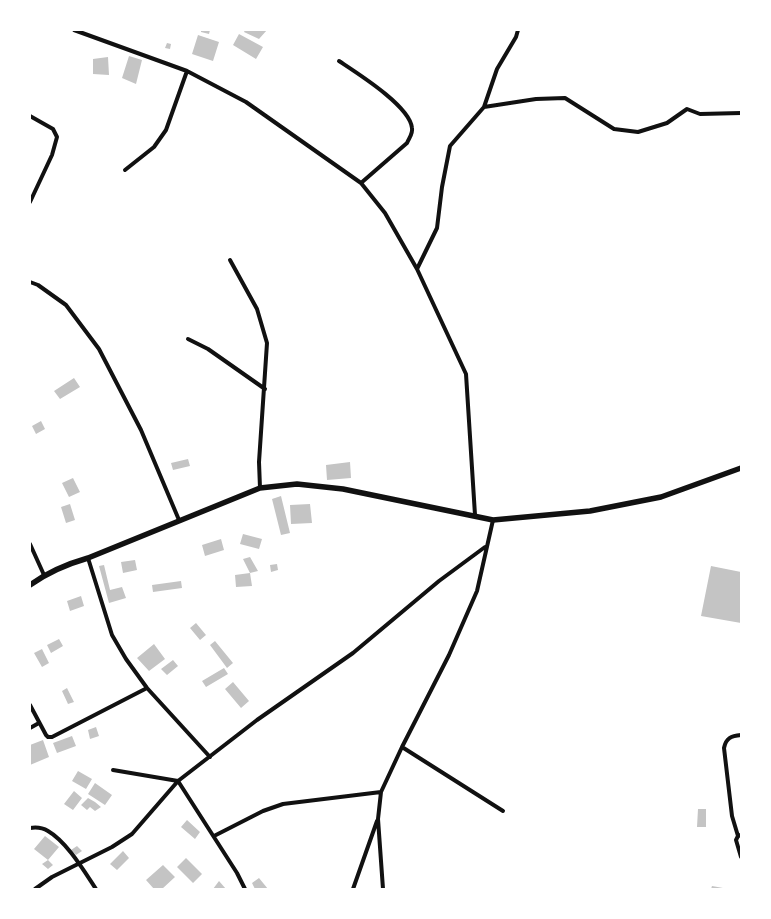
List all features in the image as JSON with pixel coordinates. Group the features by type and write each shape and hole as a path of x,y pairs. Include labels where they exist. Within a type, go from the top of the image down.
{"street":[{"path":"74,30 187,71 246,102 361,183 385,214 417,269 466,374 475,515"},
{"path":"417,269 437,228 442,186 450,146 484,107 497,69 516,37 518,30"},
{"path":"339,61 382,90 406,116 412,127 412,134 407,143 361,183"},
{"path":"125,170 154,147 166,130 187,71"},
{"path":"484,107 536,99 565,98 614,129 638,132 667,123 687,109 700,114 741,113"},
{"path":"30,116 53,129 57,137 52,155 30,202"},
{"path":"230,260 257,309 266,343 265,389 259,462 260,488"},
{"path":"30,282 38,285 66,305 100,349 141,430 179,520"},
{"path":"188,339 208,349 265,389"},
{"path":"30,585 44,575 66,565 88,558 260,488 297,484 343,489 475,515 493,520 590,511 661,497 741,468"},
{"path":"383,889 378,819 381,792 449,655 476,591 485,547 493,520"},
{"path":"30,544 44,575"},
{"path":"35,889 52,877 112,847 132,834 178,781 257,720 353,653 440,581 485,547"},
{"path":"88,558 112,635 126,659 147,688 210,757"},
{"path":"30,705 48,737 52,737 147,688"},
{"path":"30,728 39,723"},
{"path":"741,735 732,736 726,741 724,748 732,816 740,836 736,840 741,857"},
{"path":"402,747 503,811"},
{"path":"113,770 178,781 237,873 245,889"},
{"path":"214,836 264,811 284,804 381,792"},
{"path":"353,889 378,819"},
{"path":"30,828 38,827 48,831 64,845 96,889"}],"building":[{"path":"201,30 210,30 209,34 201,32"},
{"path":"245,30 267,30 259,39 244,32"},
{"path":"239,34 263,47 256,59 233,45"},
{"path":"198,35 219,42 213,61 192,54"},
{"path":"167,43 171,44 170,49 165,48"},
{"path":"129,56 142,60 136,84 122,78"},
{"path":"108,57 109,75 93,74 93,59"},
{"path":"74,378 80,387 60,399 54,391"},
{"path":"41,421 45,429 36,434 32,426"},
{"path":"188,459 190,466 173,470 171,463"},
{"path":"350,462 351,478 327,480 326,465"},
{"path":"73,478 80,492 69,497 62,483"},
{"path":"281,496 290,533 281,535 272,499"},
{"path":"70,504 75,520 66,523 61,507"},
{"path":"310,504 312,523 291,524 290,505"},
{"path":"243,534 262,539 259,549 240,544"},
{"path":"221,539 224,550 205,556 202,545"},
{"path":"250,557 258,571 250,573 243,559"},
{"path":"135,560 137,570 123,573 121,562"},
{"path":"277,564 278,570 271,572 270,565"},
{"path":"104,565 110,590 122,587 126,598 109,603 99,566"},
{"path":"711,566 741,572 741,623 701,616"},
{"path":"250,573 252,586 236,587 235,575"},
{"path":"181,581 182,588 153,592 152,585"},
{"path":"81,596 84,606 70,611 67,601"},
{"path":"196,623 206,635 200,640 190,628"},
{"path":"59,639 63,646 51,653 47,645"},
{"path":"215,641 233,663 227,668 210,645"},
{"path":"154,644 165,659 149,671 137,658"},
{"path":"42,649 49,663 42,667 34,653"},
{"path":"173,660 178,666 167,675 161,669"},
{"path":"224,668 228,674 206,687 202,681"},
{"path":"233,682 249,701 241,708 225,689"},
{"path":"67,688 74,702 68,704 62,691"},
{"path":"96,727 99,736 90,739 88,730"},
{"path":"72,736 76,746 57,753 53,743"},
{"path":"43,740 49,757 30,765 30,745"},
{"path":"78,771 92,779 86,789 72,781"},
{"path":"95,783 112,795 105,805 88,794"},
{"path":"74,791 82,798 73,810 64,804"},
{"path":"88,798 101,807 95,811 90,807 87,810 81,805"},
{"path":"698,809 706,809 706,827 697,827"},
{"path":"187,820 200,832 195,839 181,827"},
{"path":"45,836 59,847 48,860 34,849"},
{"path":"77,846 82,851 76,855 71,850"},
{"path":"123,851 129,858 117,870 110,864"},
{"path":"186,858 202,874 193,883 177,867"},
{"path":"48,860 53,865 48,869 42,864"},
{"path":"163,865 175,877 162,889 154,889 146,880"},
{"path":"259,878 268,889 255,889 252,883"},
{"path":"219,881 226,889 213,889"},
{"path":"712,886 723,888 723,889 711,889"}]}
